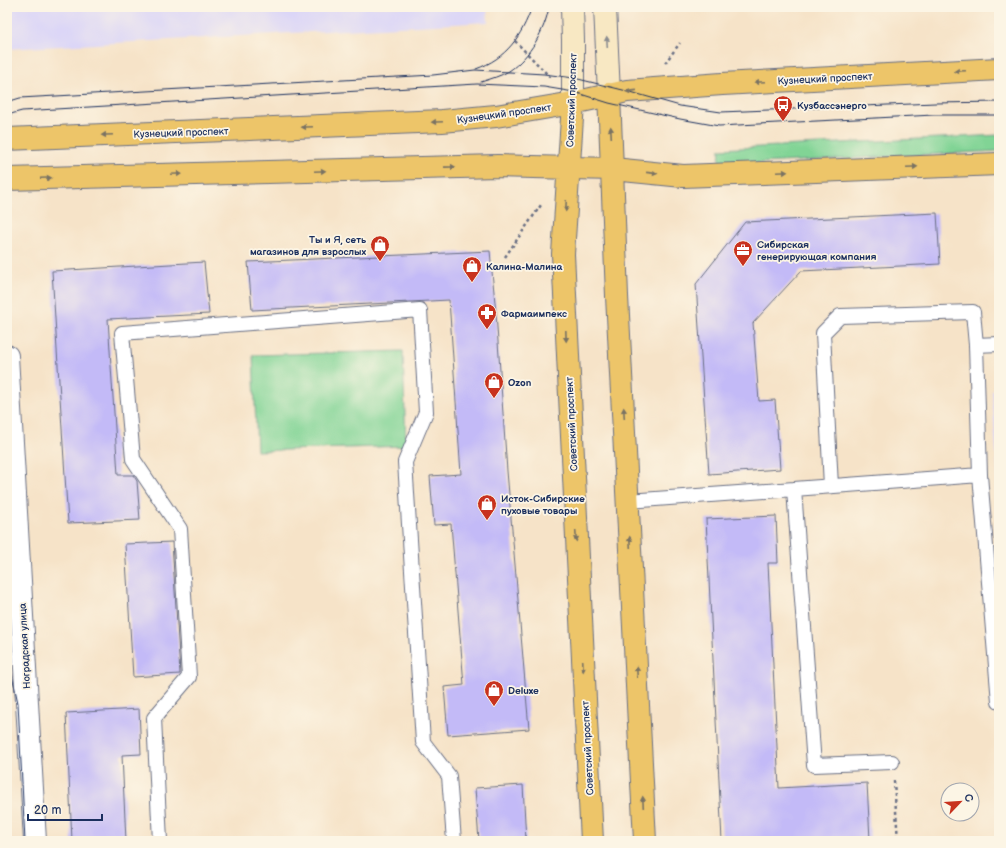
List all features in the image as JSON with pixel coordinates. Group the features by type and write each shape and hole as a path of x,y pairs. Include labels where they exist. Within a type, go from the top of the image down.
{"main road":[{"name":"Советский проспект","path":"572,7 573,103 563,254 592,841"},
{"path":"605,7 613,169 617,296 645,841"},
{"name":"Кузнецкий проспект","path":"7,139 442,122 496,116 573,103 627,91 686,86 999,69"},
{"path":"7,179 491,166 613,169 683,176 999,164"}],"street":[{"name":"Ноградская улица","path":"7,356 36,841"}],"lane":[{"path":"160,841 154,718 189,676 180,530 133,459 122,333 420,310 426,412 405,462 423,742 449,776 454,841"},
{"path":"831,486 823,333 840,316 973,312 976,345 980,475 999,702"},
{"path":"976,345 999,344"},
{"path":"628,501 980,475"},
{"path":"794,489 814,765 892,762"}],"path":[{"path":"892,762 898,841"}],"shaded area":[{"path":"7,7 487,7 488,22 7,49"},
{"path":"999,390 999,495 992,391"}],"green space":[{"path":"999,135 999,151 719,165 720,149"},
{"path":"403,351 406,446 257,451 253,355"}],"building":[{"path":"937,213 940,264 801,271 753,323 759,401 775,400 780,469 709,474 696,284 745,222"},
{"path":"490,251 529,729 448,735 444,687 464,685 451,524 434,525 430,476 461,474 449,300 252,310 248,262"},
{"path":"204,262 209,314 108,319 118,475 133,475 137,481 140,520 68,523 52,271"},
{"path":"776,516 778,563 768,563 779,788 867,783 870,840 722,841 706,519"},
{"path":"172,542 180,674 133,677 125,544"},
{"path":"139,709 141,754 122,755 126,841 72,841 66,713"},
{"path":"523,785 526,841 479,841 475,788"}],"tram line":[{"path":"476,69 496,59 512,45 523,28 532,7"},
{"path":"481,82 506,73 524,58 540,34 549,7"},
{"path":"7,102 20,98 433,75 475,70 544,74 574,78 680,106 721,112 935,103 999,102"},
{"path":"7,115 22,111 477,84 544,87 574,92 609,103 719,126 934,115 999,115"},
{"path":"7,652 18,703 25,841"},
{"path":"7,786 9,841"}],"place":[{"name":"Кузбассэнерго","path":"783,122"},
{"name":"Ты и Я, сеть магазинов для взрослых","path":"380,262"},
{"name":"Сибирская генерирующая компания","path":"743,267"},
{"name":"Калина-Малина","path":"472,283"},
{"name":"Фармаимпекс","path":"487,330"},
{"name":"Ozon","path":"494,399"},
{"name":"Исток-Сибирские пуховые товары","path":"487,521"},
{"name":"Deluxe","path":"494,707"}]}
